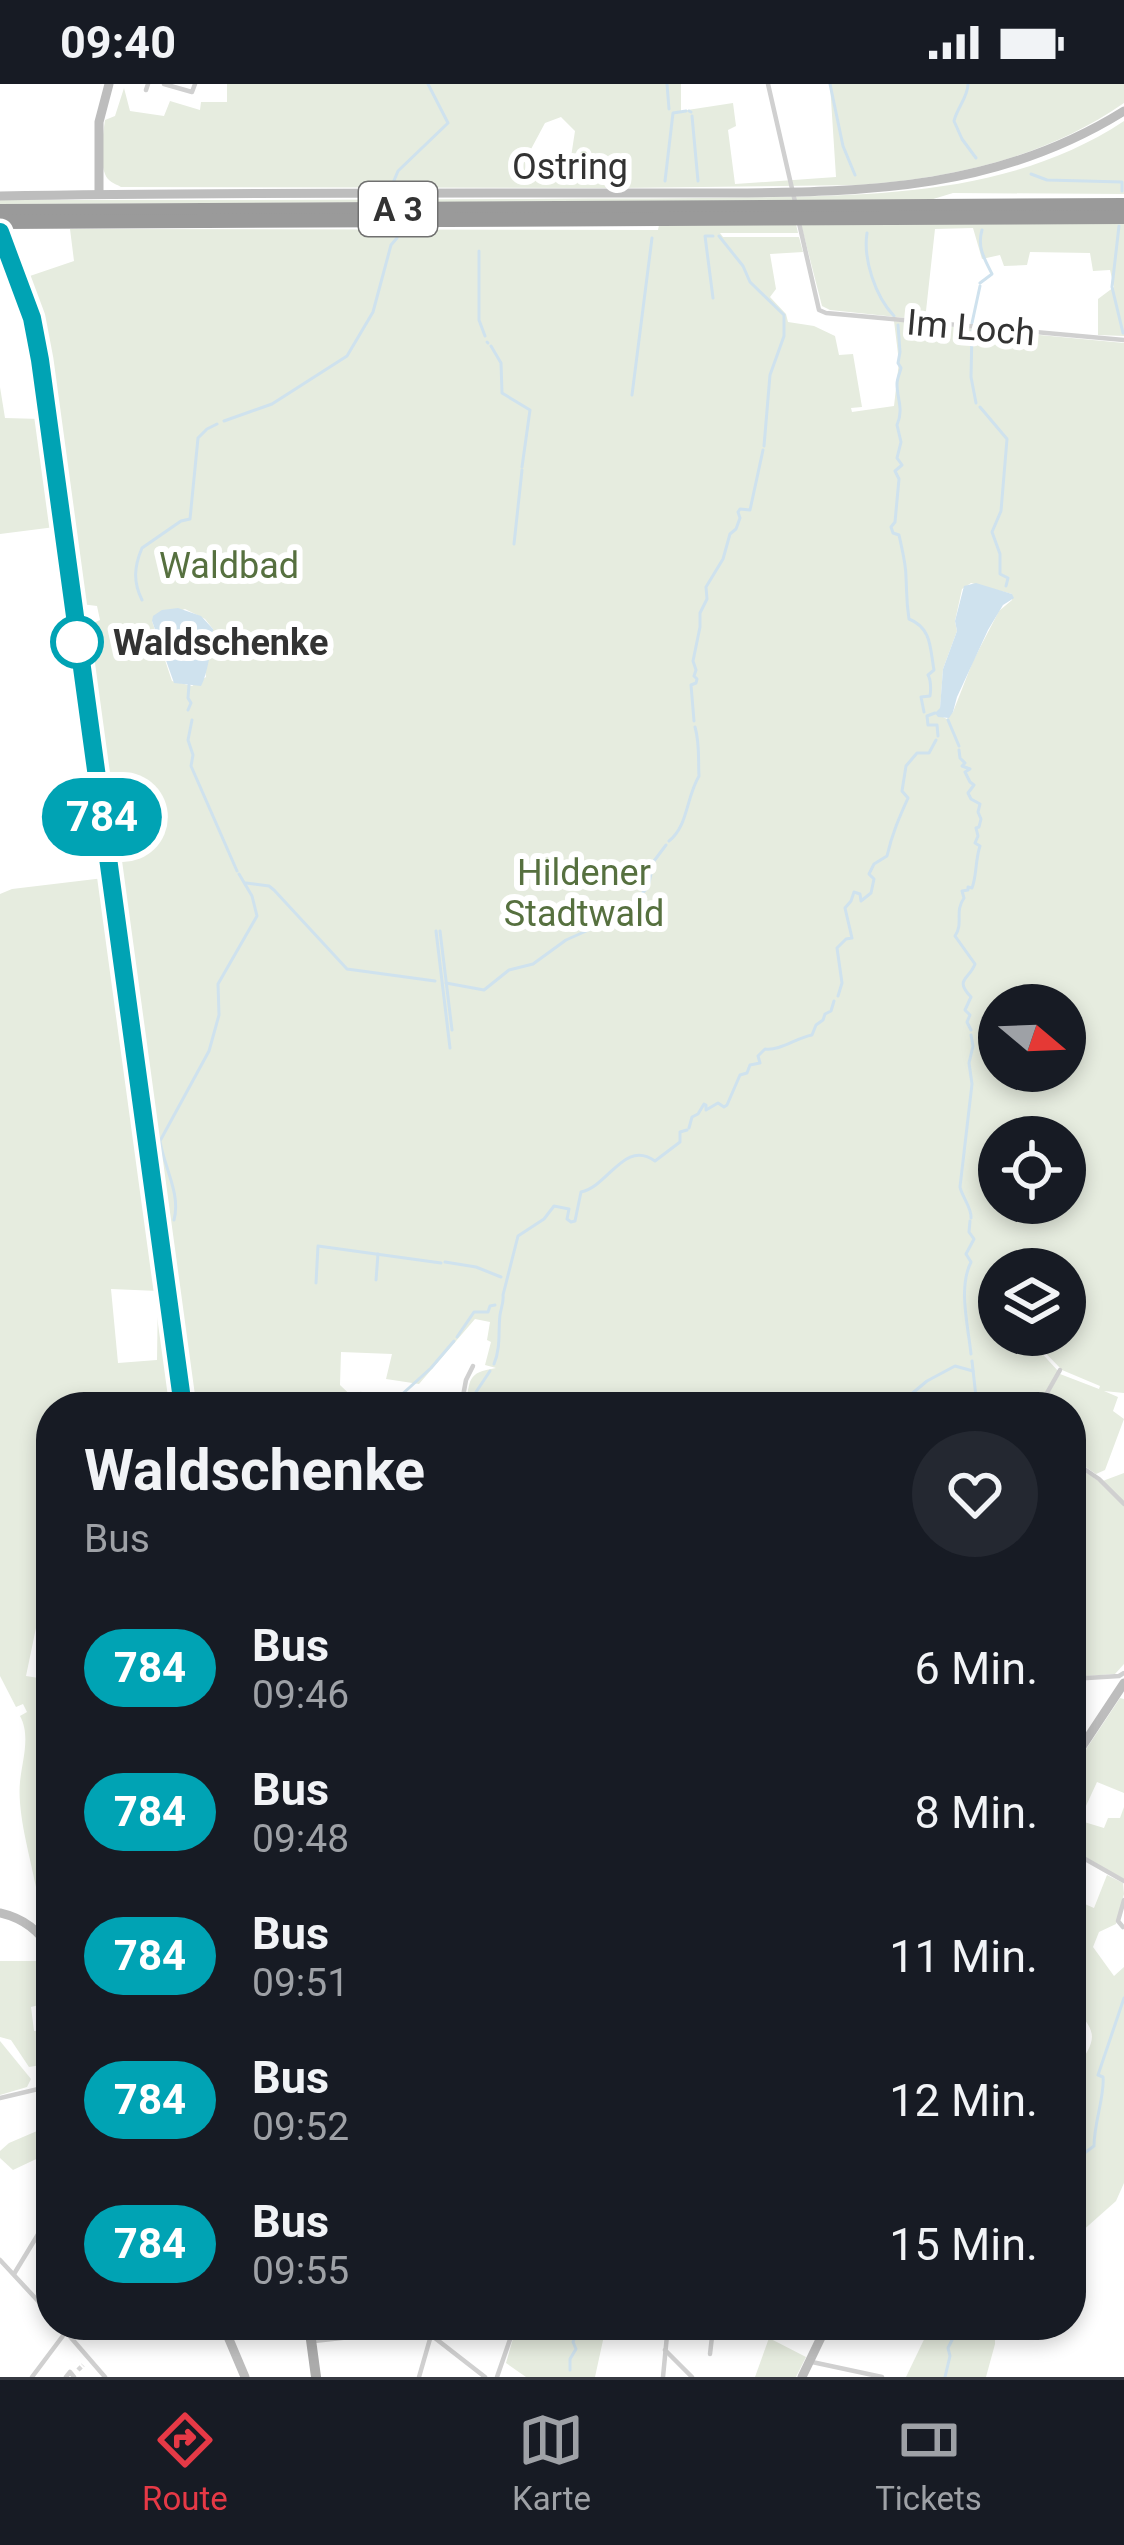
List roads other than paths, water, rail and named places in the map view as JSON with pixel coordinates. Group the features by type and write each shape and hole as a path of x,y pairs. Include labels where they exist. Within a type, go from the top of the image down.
{"highway":[{"name":"A 3","path":"3,213 1124,205"},
{"name":"A 3","path":"796,206 1124,217"}],"main road":[{"path":"99,194 99,122 109,84"},
{"name":"Ostring","path":"3,213 99,194 796,206 980,173 1050,150 1124,111"},
{"path":"98,172 111,187 138,194"},
{"path":"3,213 40,360 181,1392"},
{"path":"1086,1740 1124,1683"},
{"path":"0,1913 18,1918 36,1932"},
{"path":"229,2340 245,2377"},
{"path":"802,2377 820,2340"},
{"path":"311,2342 316,2377"}],"street":[{"path":"164,84 192,92 195,84"},
{"name":"Im Loch","path":"768,84 819,310 1124,340"},
{"path":"464,1392 473,1366"},
{"path":"1048,1392 1060,1370"},
{"path":"1086,1470 1124,1504"},
{"path":"1086,1678 1124,1673"},
{"path":"1086,1859 1124,1881"},
{"path":"1123,1927 1118,1922 1124,1900"},
{"path":"0,2098 36,2090"},
{"path":"14,2273 36,2237"},
{"path":"0,2260 36,2298"},
{"path":"32,2377 56,2340"},
{"path":"69,2340 78,2370 105,2377"},
{"path":"311,2342 328,2340"},
{"path":"419,2377 430,2340"},
{"path":"445,2340 484,2377"},
{"path":"497,2377 510,2340"},
{"path":"663,2377 666,2340"},
{"path":"710,2354 712,2340"},
{"path":"665,2350 692,2377"},
{"path":"809,2362 882,2377"}],"water":[{"path":"976,583 1014,598 1003,605 988,630 953,712 949,718 938,717 943,669 957,631 964,586"},
{"path":"178,608 201,616 213,629 201,686 174,683 152,621 162,610"}],"waterway":[{"path":"393,183 398,171 448,123 428,84"},
{"path":"667,84 669,109"},
{"path":"830,84 843,146 855,175"},
{"path":"968,84 954,121 976,158"},
{"path":"665,181 673,113 686,111"},
{"path":"692,116 698,181"},
{"path":"1031,174 1047,180 1122,182 1122,191"},
{"path":"1119,226 1112,287 1123,333"},
{"path":"224,421 272,404 347,356 373,312 399,229"},
{"path":"980,283 992,274 981,247 982,230"},
{"path":"867,233 872,277 894,316"},
{"path":"713,236 705,236 713,298"},
{"path":"719,236 750,282 784,315 784,336 770,375 764,446"},
{"path":"632,395 652,238"},
{"path":"479,251 479,320 485,336"},
{"path":"972,323 980,286"},
{"path":"898,325 901,442 897,458 902,465 895,471 899,479 891,527 899,535 904,556 909,619 922,628 930,647 934,670 928,675 930,696 921,697 924,712"},
{"path":"972,331 976,403"},
{"path":"491,346 501,363 502,393 530,410 522,467"},
{"path":"980,407 1007,439 1001,511 992,532 1000,554 1000,574 1008,578 1006,586"},
{"path":"142,600 136,574 142,548 190,519 198,438 217,424"},
{"path":"694,721 691,685 697,679 693,661 706,587 736,529 738,512 750,510 763,450"},
{"path":"514,544 522,470"},
{"path":"188,710 189,685"},
{"path":"935,713 927,716 928,725 937,725 938,736"},
{"path":"192,720 191,766 237,871"},
{"path":"948,720 959,746"},
{"path":"669,841 680,828 699,776 695,727"},
{"path":"838,996 842,983 837,948 852,938 845,908 854,892 861,901 871,893 874,879 869,874 887,856 908,798 902,791 906,766 917,753 929,753 936,740"},
{"path":"959,750 962,766 970,769 965,772 974,785 968,793 980,804 981,819 976,828 975,843 980,846 974,883 962,891 955,936 975,964 963,983 971,997 965,1010 971,1030"},
{"path":"446,983 484,990 509,970 533,964 566,940 622,915 648,887 654,861 666,845"},
{"path":"174,1220 174,1190 160,1141 209,1051 219,1015 218,984 257,916 239,874"},
{"path":"246,883 274,890 347,969 435,981"},
{"path":"436,931 450,1048"},
{"path":"440,931 452,1030"},
{"path":"689,1128 704,1104 706,1110 718,1103 727,1105 740,1075 760,1063 758,1056 765,1049 812,1035 834,1001"},
{"path":"971,1035 972,1084 960,1187 971,1218"},
{"path":"494,1364 503,1295 518,1236 554,1206 569,1209 567,1219 575,1221 581,1192 634,1156 655,1161 680,1142 680,1132 687,1130"},
{"path":"970,1221 974,1239 966,1254 971,1262 964,1295 971,1354"},
{"path":"316,1283 318,1246 441,1263"},
{"path":"376,1280 378,1254"},
{"path":"445,1262 501,1277"},
{"path":"457,1337 474,1312 488,1312 495,1305"},
{"path":"405,1392 454,1341"},
{"path":"972,1361 975,1392"},
{"path":"914,1392 955,1366 973,1371"},
{"path":"476,1392 490,1371"},
{"path":"1086,2152 1094,2146 1103,2084 1098,2075 1124,1998"},
{"path":"570,2370 574,2340"},
{"path":"945,2377 952,2340"}],"tunnel":[{"path":"78,2370 83,2365"}],"place":[{"name":"Waldschenke","path":"77,642"}],"park label":[{"name":"Waldbad","path":"229,565"},
{"name":"Hildener Stadtwald","path":"584,892"}]}
